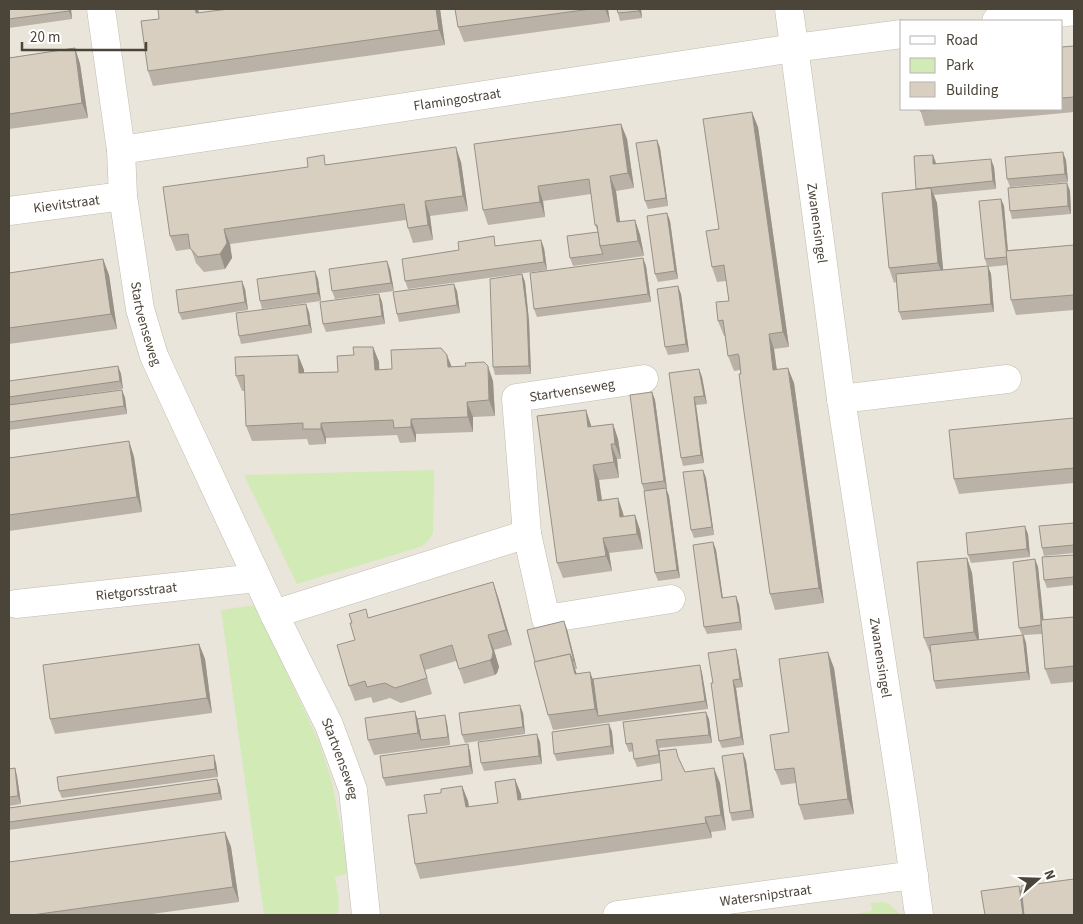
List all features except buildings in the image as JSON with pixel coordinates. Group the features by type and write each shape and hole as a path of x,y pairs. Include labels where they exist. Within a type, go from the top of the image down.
{"street":[{"name":"Startvenseweg","path":"101,9 121,150 123,196 140,309 154,356 274,614 329,725 353,790 366,915"},
{"name":"Zwanensingel","path":"789,9 841,399 919,915"},
{"path":"1004,20 1074,11"},
{"path":"794,48 900,34"},
{"name":"Flamingostraat","path":"121,150 794,48"},
{"name":"Kievitstraat","path":"9,212 123,196"},
{"name":"Startvenseweg","path":"644,379 516,398 527,534 546,619 671,599"},
{"path":"841,399 1007,379"},
{"path":"274,614 527,534"},
{"name":"Rietgorsstraat","path":"16,604 257,578"},
{"name":"Watersnipstraat","path":"617,915 914,875"}],"shaded area":[{"path":"9,9 1074,9 1074,915 9,915"}],"green space":[{"path":"434,470 433,533 425,544 297,584 244,475"},
{"path":"255,605 319,742 332,782 349,873 335,877 339,901 337,915 264,915 221,610"},
{"path":"883,902 889,904 901,915 846,915 872,911 871,903"}]}
